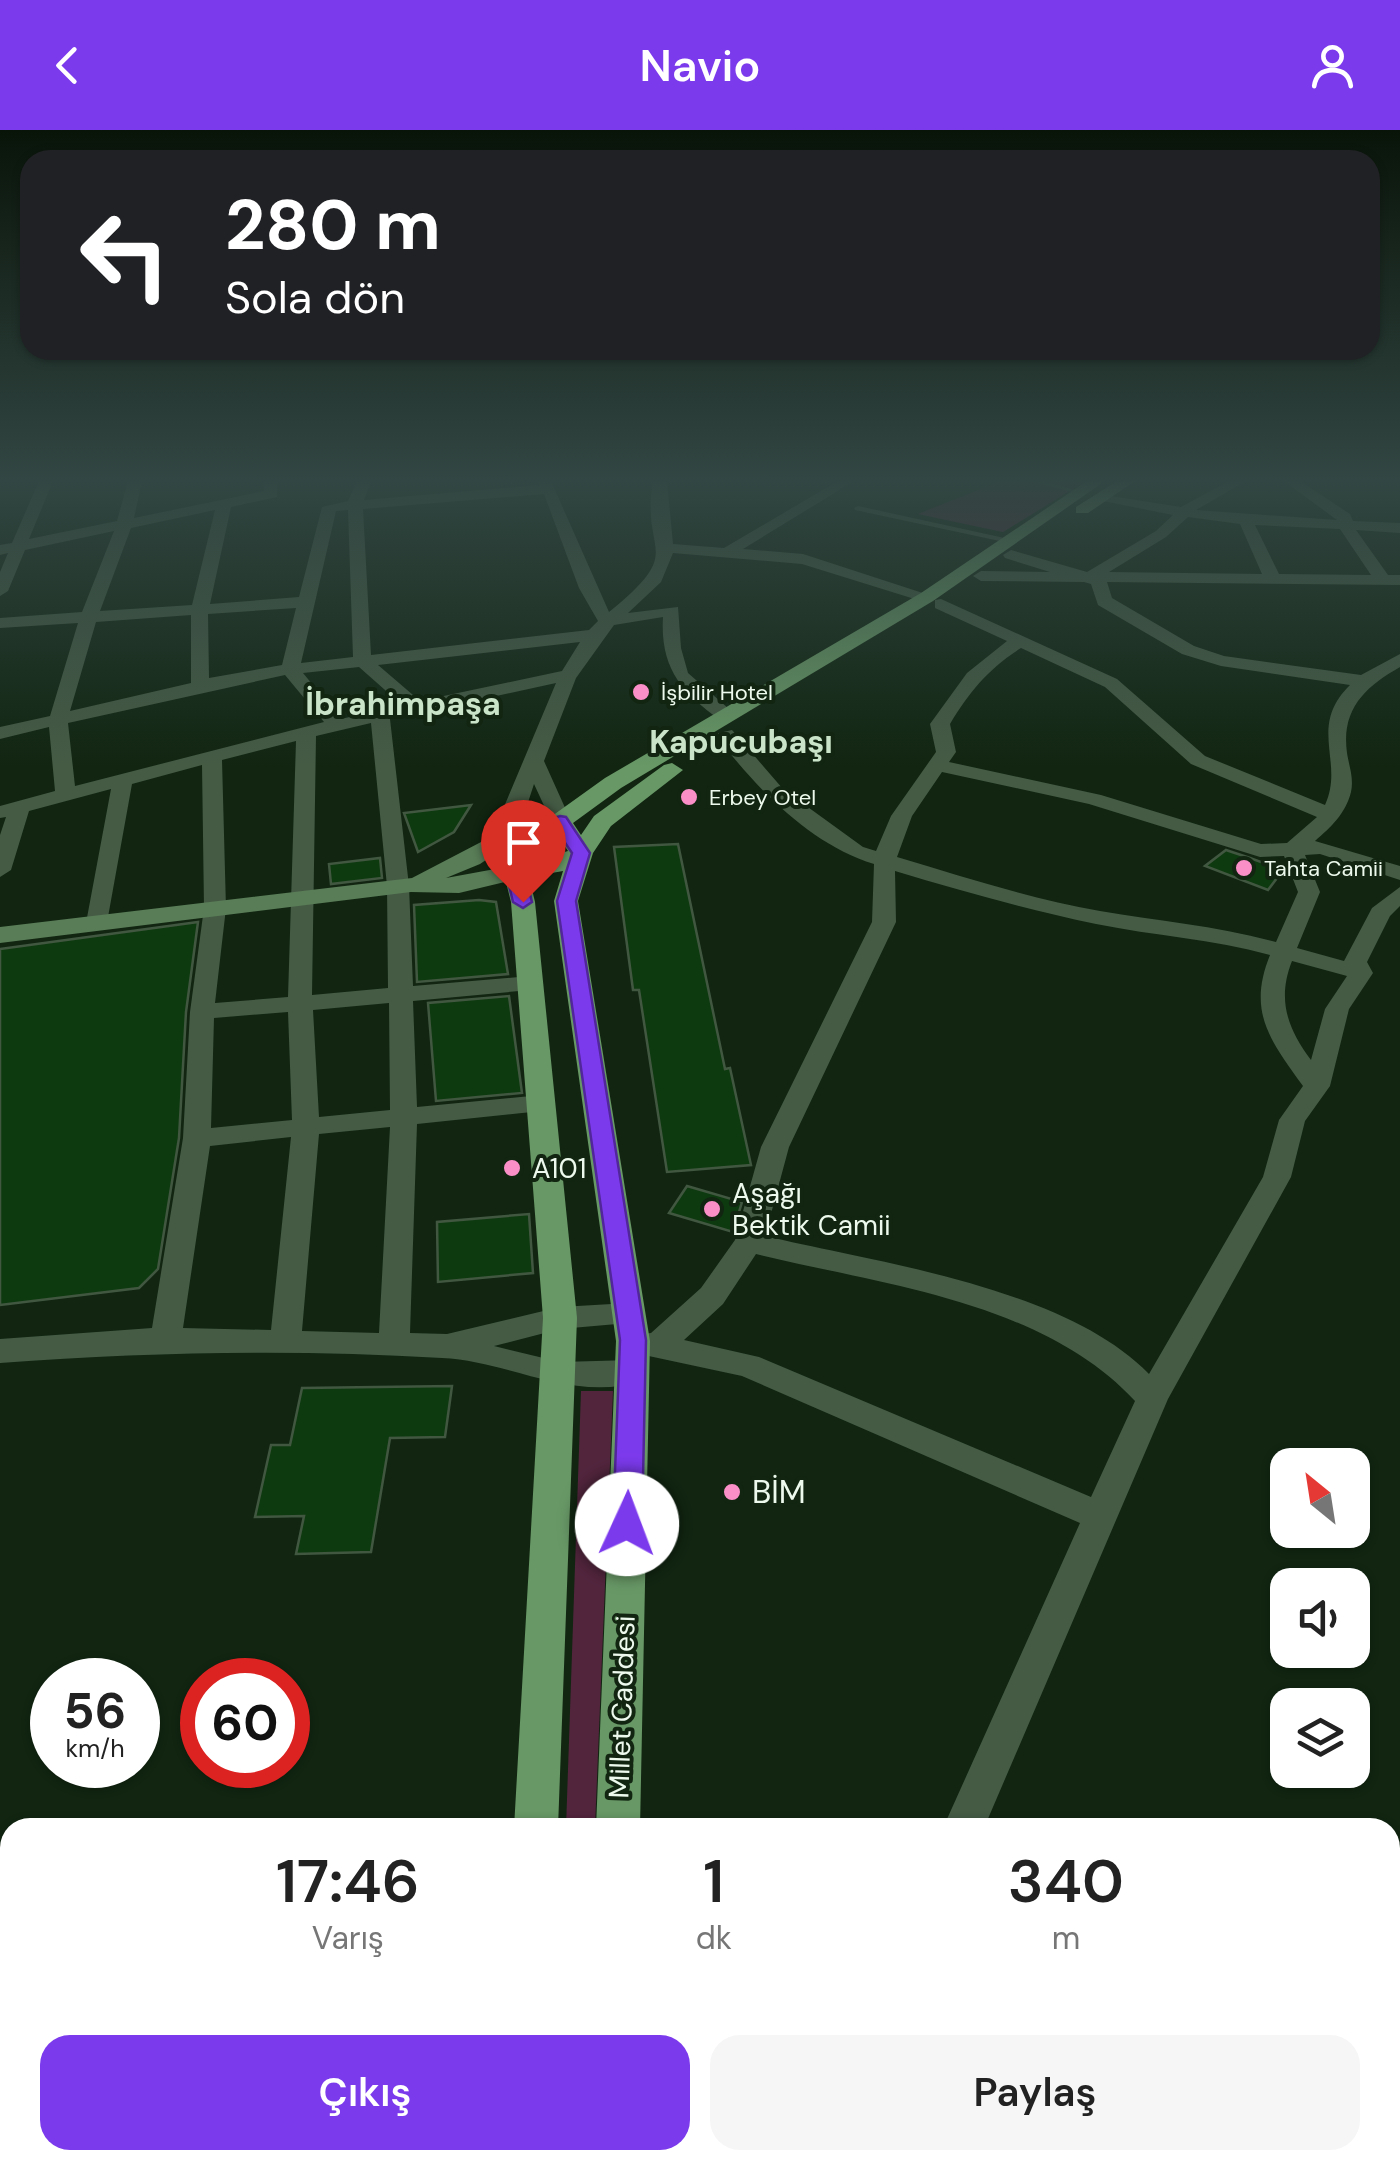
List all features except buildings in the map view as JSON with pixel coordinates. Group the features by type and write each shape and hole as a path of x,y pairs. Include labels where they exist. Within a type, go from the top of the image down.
{"main road":[{"path":"537,1818 560,1318 530,983 517,872 506,836 560,821 969,576"},
{"path":"934,600 981,576"},
{"path":"517,872 558,865 581,853 602,822 726,725"},
{"path":"560,821 581,853"},
{"name":"Millet Caddesi","path":"581,853 566,901 638,1343 618,1818"}],"street":[{"path":"66,796 58,720 88,619 106,576"},
{"path":"200,685 199,613 207,576"},
{"path":"290,669 312,576"},
{"path":"358,576 362,660 414,706"},
{"path":"582,576 600,628"},
{"path":"404,886 472,858 506,836 514,797 534,761 568,675 600,628 656,576"},
{"path":"858,576 934,600 1019,642 1057,654 1110,683 1144,708 1198,760 1330,815"},
{"path":"1090,576 1098,580 1104,601 1188,650 1221,662 1363,680"},
{"path":"1096,576 1392,580"},
{"path":"0,623 199,613 306,602"},
{"path":"0,734 200,685 290,669 600,628 672,612 670,658 685,687 726,725 776,793 854,852 1017,900 1101,918 1218,933 1361,973"},
{"path":"0,1351 166,1339 446,1346 560,1374 638,1343 712,1296 749,1242 775,1147 884,922 884,863 896,819 946,752 940,724 981,664 1019,642"},
{"path":"1292,850 1330,815 1342,789 1335,734 1338,709 1363,680 1400,659"},
{"path":"290,669 336,725"},
{"path":"0,870 9,810 306,732 568,675"},
{"path":"380,715 404,886 398,996 404,1118 394,1344"},
{"path":"286,1342 306,1128 300,1004 306,732"},
{"path":"166,1339 196,1138 202,1012 216,908 212,758"},
{"path":"534,761 560,821"},
{"path":"937,766 1094,799 1260,851 1322,847 1400,873"},
{"path":"98,923 122,782"},
{"path":"1292,850 1309,892 1282,950 1267,1000 1282,1042 1317,1086"},
{"path":"0,934 404,886 459,886 517,872"},
{"path":"1361,973 1355,962 1380,913 1400,894"},
{"path":"967,1818 1152,1398 1277,1177 1292,1120 1317,1086 1337,1010 1361,973"},
{"path":"202,1012 530,983"},
{"path":"196,1138 540,1102"},
{"path":"749,1242 1007,1304 1116,1360 1152,1398"},
{"path":"446,1346 560,1318 638,1343 748,1366 1098,1515"}],"shaded area":[{"path":"581,1391 613,1391 595,1818 566,1818"}],"place":[{"name":"İşbilir Hotel","path":"641,692"},
{"name":"Erbey Otel","path":"689,797"},
{"name":"Tahta Camii","path":"1244,868"},
{"name":"A101","path":"512,1168"},
{"name":"Aşağı Bektik Camii","path":"712,1209"},
{"name":"BİM","path":"732,1492"}],"district":[{"name":"İbrahimpaşa","path":"403,704"},
{"name":"Kapucubaşı","path":"741,742"}],"route":[{"path":"523,902 506,836 560,821 581,853 566,901 633,1340 627,1524"}]}
